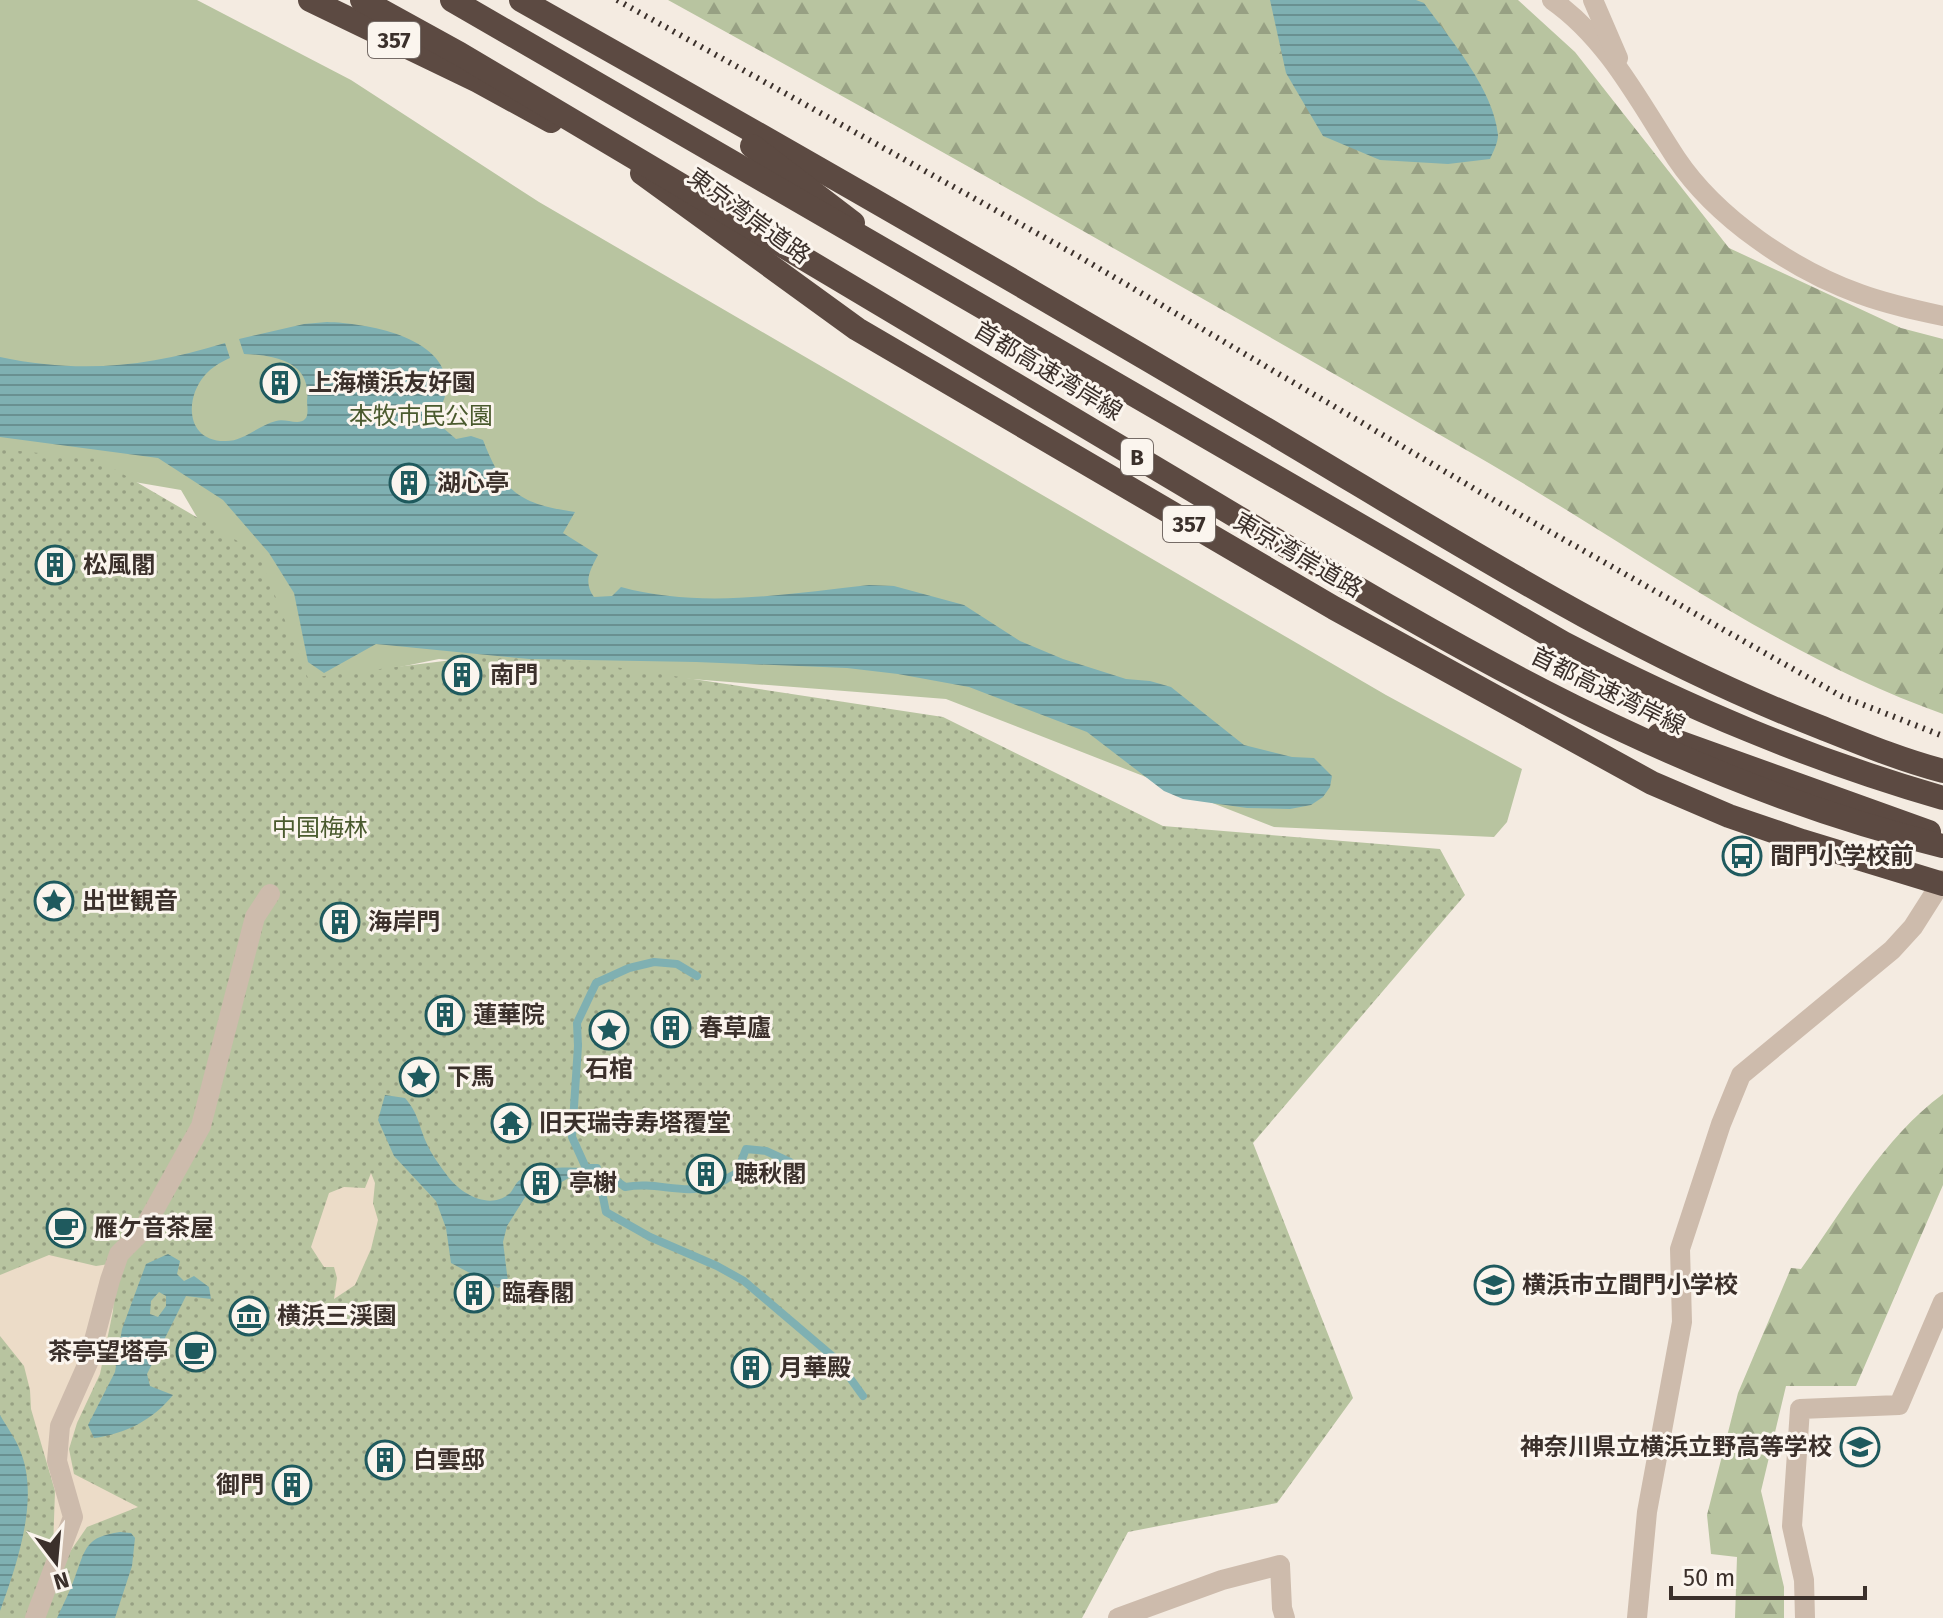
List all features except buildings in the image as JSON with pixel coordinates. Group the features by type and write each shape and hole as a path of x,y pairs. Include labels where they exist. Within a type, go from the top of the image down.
{"highway":[{"name":"東京湾岸道路","path":"310,0 478,81 628,163 1350,572 1457,637 1622,722 1943,837"},
{"name":"首都高速湾岸線","path":"362,0 460,54 1466,652 1656,748 1747,786 1836,816 1943,846"},
{"name":"首都高速湾岸線","path":"452,0 1563,643 1712,716 1787,748 1943,798"},
{"name":"東京湾岸道路","path":"521,0 1077,317 1525,583 1657,655 1764,706 1943,771"},
{"name":"東京湾岸道路","path":"677,89 959,301 1566,652 1656,699 1793,758 1943,805"},
{"name":"東京湾岸道路","path":"628,163 857,329 1361,624 1652,783 1729,816 1942,882"}],"street":[{"path":"1552,0 1587,32 1629,84 1678,162 1704,192 1743,228 1796,263 1859,294 1943,316"},
{"path":"1593,0 1629,84"},
{"path":"1637,1618 1647,1512 1682,1322 1680,1249 1721,1124 1741,1075 1892,950 1913,927 1942,882"},
{"path":"35,1618 73,1517 57,1461 60,1426 88,1363 119,1254 143,1230 201,1126 255,917 270,894"},
{"path":"1805,1618 1804,1580 1792,1526 1800,1409 1899,1405 1943,1302"},
{"path":"1118,1618 1222,1580 1280,1565 1285,1618"}],"green space":[{"name":"本牧市民公園","path":"0,0 197,0 351,80 539,202 1386,695 1522,769 1507,822 1494,837 1274,827 946,699 439,659 297,688 181,490 0,459"},
{"path":"668,0 1518,0 1575,52 1729,248 1901,328 1943,339 1943,714 1882,690 1766,632 1543,495 1385,403"},
{"name":"中国梅林","path":"0,449 97,459 258,553 308,678 516,652 943,717 1163,826 1440,849 1465,895 1253,1143 1353,1398 1277,1503 1128,1532 1082,1618 0,1618"},
{"path":"1943,1094 1943,1185 1856,1386 1786,1386 1761,1491 1784,1587 1784,1618 1735,1618 1737,1557 1711,1554 1707,1515 1738,1393 1791,1268 1801,1269 1883,1153 1921,1112"}],"shaded area":[{"path":"371,1173 375,1183 373,1203 378,1220 371,1249 355,1285 334,1299 337,1278 334,1267 324,1267 311,1247 329,1193 344,1187 365,1188"},
{"path":"49,1255 96,1266 116,1263 113,1311 100,1374 77,1423 69,1449 74,1474 138,1507 87,1527 52,1578 55,1491 31,1409 24,1366 0,1336 0,1275"}],"water":[{"path":"1270,0 1416,0 1424,3 1458,49 1488,100 1498,135 1490,159 1448,164 1380,160 1323,136 1286,73"},
{"path":"327,322 383,330 421,346 435,358 444,373 446,391 434,420 456,439 471,436 483,440 498,472 516,493 541,505 575,512 563,533 598,555 588,581 594,597 612,596 621,587 682,597 744,598 869,585 894,586 964,605 1020,641 1063,659 1126,679 1171,687 1244,745 1292,757 1314,758 1332,776 1330,787 1323,797 1311,805 1290,809 1247,808 1183,799 1164,791 1087,732 969,687 847,668 529,659 376,644 324,673 308,662 294,593 269,553 223,500 158,458 0,437 0,357 58,365 114,365 168,358 225,343 230,358 208,372 194,396 192,407 196,427 213,439 226,441 245,436 276,421 302,421 307,413 304,377 289,363 279,359 244,354 239,339"},
{"path":"385,1095 405,1098 428,1147 449,1178 476,1198 501,1199 527,1175 543,1170 586,1168 560,1183 529,1191 507,1226 503,1242 508,1282 498,1288 451,1263 446,1228 436,1201 394,1156 378,1120"},
{"path":"168,1254 180,1261 177,1274 184,1281 194,1276 209,1287 211,1299 186,1296 147,1374 150,1386 173,1395 157,1412 138,1424 94,1438 88,1425 115,1372 122,1329 146,1264","holes":["159,1292 166,1296 166,1306 158,1317 150,1314 151,1301"]},
{"path":"0,1415 19,1448 28,1487 24,1530 0,1611"},
{"path":"131,1533 135,1538 132,1566 115,1618 57,1618 89,1545 100,1537"}],"waterway":[{"path":"697,976 677,964 654,962 629,968 596,983 577,1023 572,1137 586,1168 597,1168 606,1212 650,1237 744,1281 837,1360 863,1396"},
{"path":"599,1174 610,1176 625,1187 699,1189 736,1173 746,1149 766,1151 790,1162"}],"railway":[{"path":"617,0 1078,256 1485,495 1841,696 1943,736"}],"place":[{"name":"上海横浜友好園","path":"280,383"},
{"name":"湖心亭","path":"409,483"},
{"name":"松風閣","path":"55,565"},
{"name":"南門","path":"462,675"},
{"name":"間門小学校前","path":"1742,856"},
{"name":"出世観音","path":"54,901"},
{"name":"海岸門","path":"340,922"},
{"name":"蓮華院","path":"445,1015"},
{"name":"春草廬","path":"671,1028"},
{"name":"石棺","path":"609,1030"},
{"name":"下馬","path":"419,1077"},
{"name":"旧天瑞寺寿塔覆堂","path":"511,1123"},
{"name":"聴秋閣","path":"706,1174"},
{"name":"亭榭","path":"541,1183"},
{"name":"雁ケ音茶屋","path":"66,1228"},
{"name":"横浜市立間門小学校","path":"1494,1285"},
{"name":"臨春閣","path":"474,1293"},
{"name":"横浜三渓園","path":"249,1316"},
{"name":"茶亭望塔亭","path":"196,1352"},
{"name":"月華殿","path":"751,1368"},
{"name":"神奈川県立横浜立野高等学校","path":"1860,1447"},
{"name":"白雲邸","path":"385,1460"},
{"name":"御門","path":"292,1485"}]}
